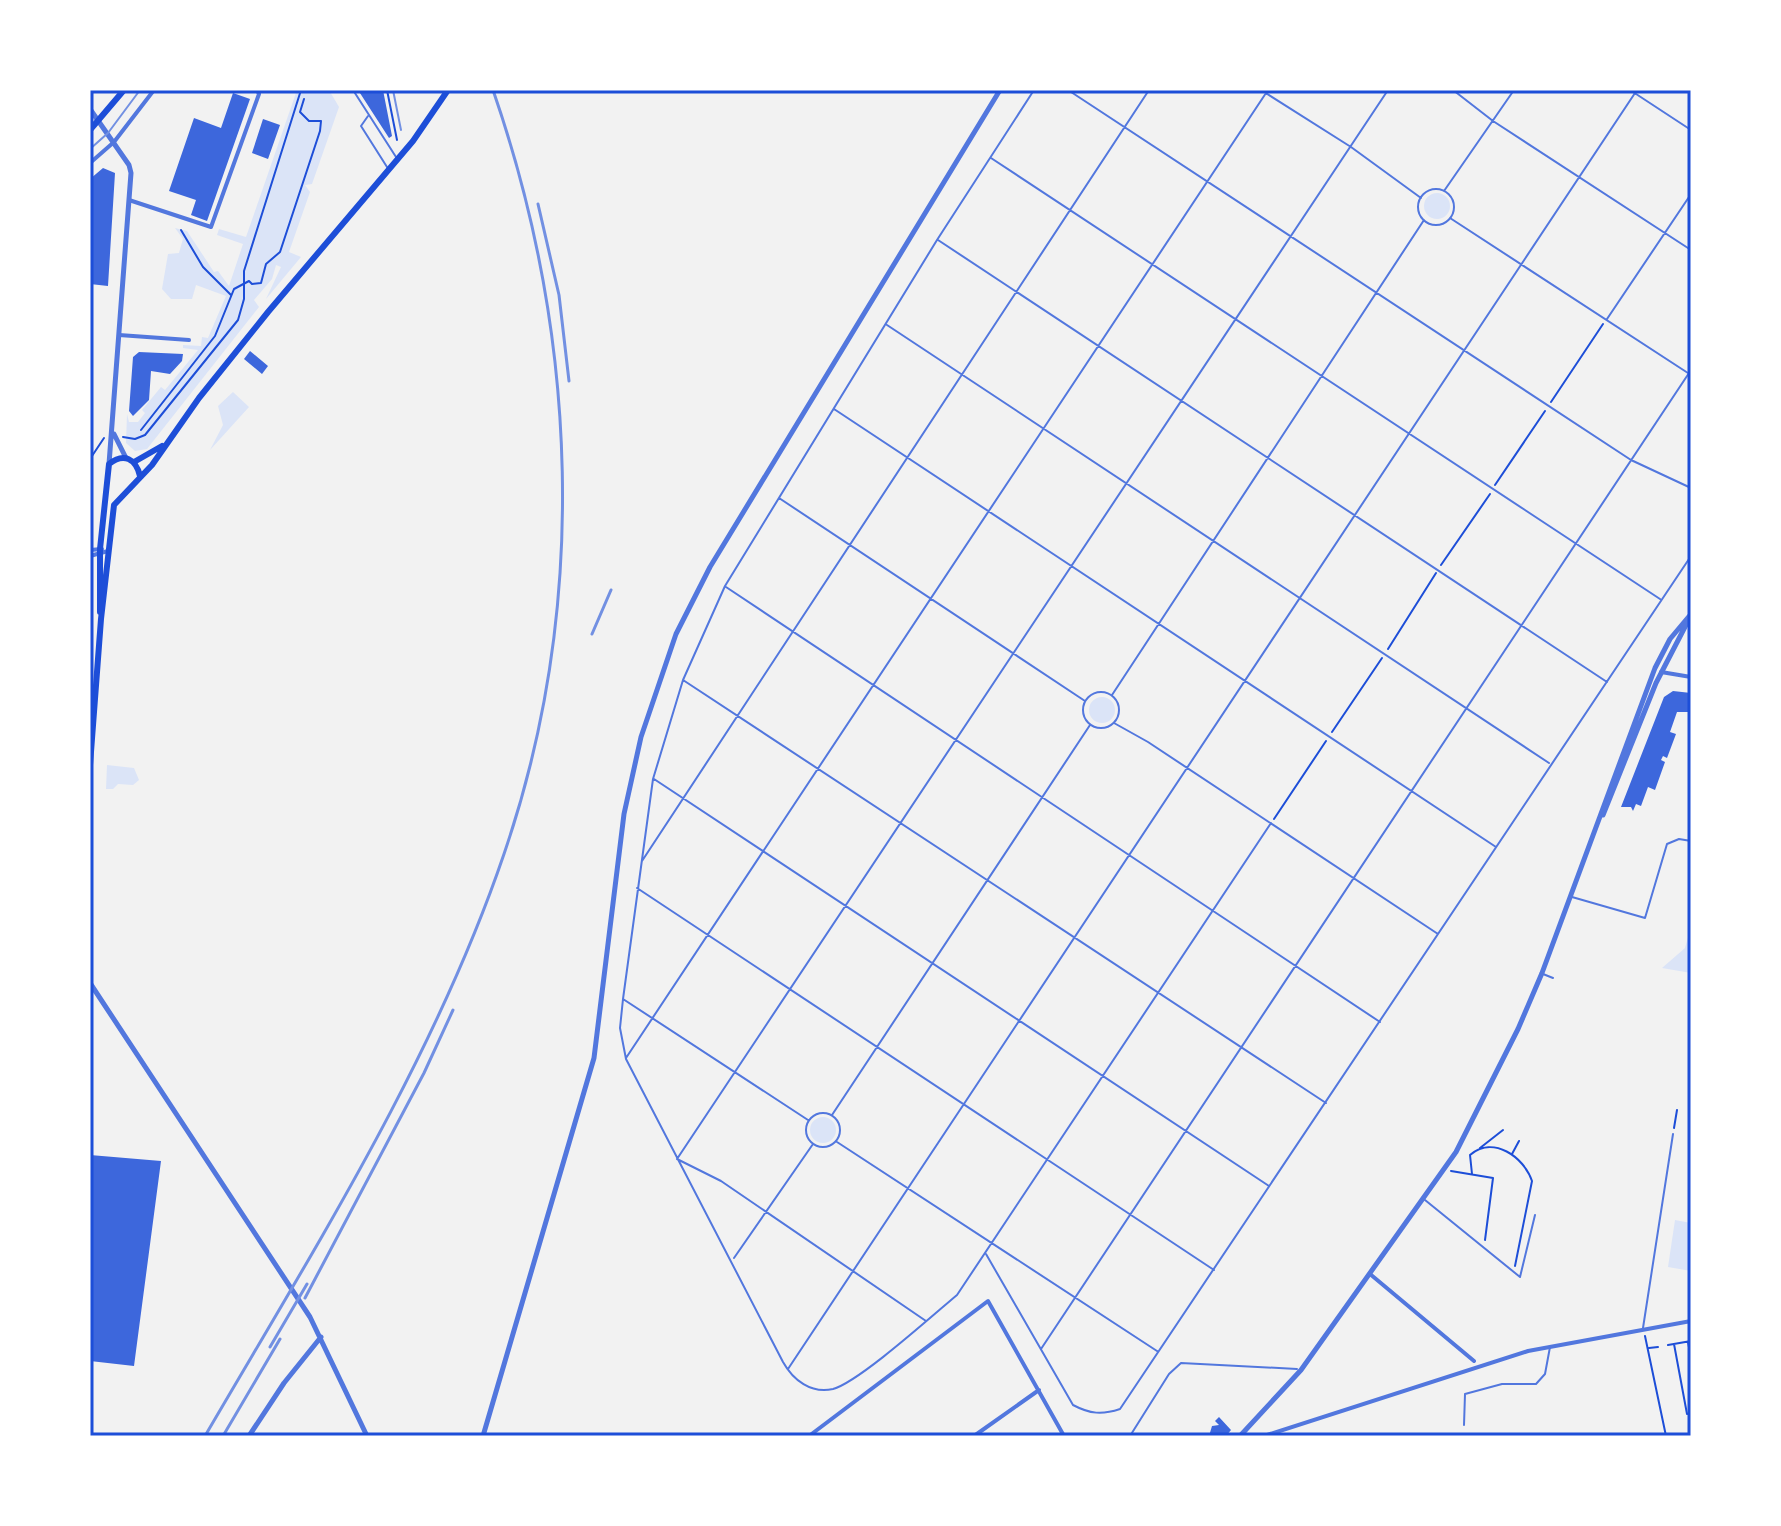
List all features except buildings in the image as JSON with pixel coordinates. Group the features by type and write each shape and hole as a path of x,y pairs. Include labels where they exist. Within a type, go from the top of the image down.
{"main road":[{"path":"90,130 124,90"},
{"path":"90,765 113,509 448,90"},
{"path":"134,462 164,444"},
{"path":"101,619 100,552 109,464 126,458 134,462 140,476"},
{"path":"107,488 123,494"}],"street":[{"path":"90,163 114,142 154,90"},
{"path":"129,200 211,227 259,94 257,90"},
{"path":"483,1436 594,1058 627,798 650,704 676,634 710,567 1000,90"},
{"path":"90,109 129,165 109,464"},
{"path":"119,335 189,340"},
{"path":"113,433 126,458"},
{"path":"90,550 100,552"},
{"path":"90,556 108,551"},
{"path":"1596,830 1661,672 1690,615"},
{"path":"1241,1435 1301,1370 1446,1170 1518,1029 1542,973 1655,668 1670,639 1690,615"},
{"path":"1661,672 1691,677"},
{"path":"90,983 310,1317 367,1436"},
{"path":"1370,1274 1474,1361"},
{"path":"809,1436 988,1301 1064,1436"},
{"path":"1264,1436 1282,1433 1550,1346 1691,1321"},
{"path":"249,1436 284,1383 321,1337"},
{"path":"974,1436 1039,1390"},
{"path":"988,1436 991,1424"},
{"path":"1241,1435 1255,1436"}],"lane":[{"path":"353,90 396,158"},
{"path":"1034,90 937,240 725,586 683,680 653,779 636,887 620,1028 626,1059 733,1260 787,1370 811,1388 837,1388 957,1295 1271,823"},
{"path":"1068,90 1631,460 1691,488"},
{"path":"642,862 1149,90"},
{"path":"1261,90 1351,147 1421,198"},
{"path":"677,1159 1388,90"},
{"path":"1453,90 1493,121 1691,250"},
{"path":"1444,191 1514,90"},
{"path":"1630,90 1691,130"},
{"path":"626,1059 1267,92"},
{"path":"787,1370 1523,266 1635,93"},
{"path":"369,116 361,126 388,168"},
{"path":"990,157 1662,600"},
{"path":"1424,220 1419,209 1421,198 1429,191 1444,191"},
{"path":"1424,220 1440,224 1450,218 1454,203 1444,191"},
{"path":"1606,320 1691,194"},
{"path":"1041,1350 1690,373 1450,218"},
{"path":"1112,695 1424,220"},
{"path":"937,240 1607,682"},
{"path":"886,324 1550,764"},
{"path":"833,408 1070,568 1496,847"},
{"path":"778,497 1085,701"},
{"path":"985,1253 1073,1405 1087,1413 1106,1414 1120,1409 1691,556"},
{"path":"725,586 1381,1023"},
{"path":"683,680 1327,1103"},
{"path":"1094,693 1112,695 1120,710 1114,723 1101,729 1090,725 1082,711 1085,701 1094,693"},
{"path":"1114,723 1188,768 1439,934"},
{"path":"832,1115 1090,725"},
{"path":"653,779 1271,1187"},
{"path":"1571,897 1645,918 1667,844 1679,839 1691,841"},
{"path":"636,887 1214,1270"},
{"path":"1542,973 1553,978"},
{"path":"623,999 808,1120"},
{"path":"808,1120 822,1113 832,1115 840,1129 837,1142"},
{"path":"808,1120 806,1131 813,1144 823,1147 837,1142"},
{"path":"1643,1329 1673,1134"},
{"path":"837,1142 1158,1352"},
{"path":"733,1260 813,1144"},
{"path":"677,1159 721,1181 926,1321"},
{"path":"1424,1199 1520,1277 1535,1215"},
{"path":"1464,1425 1465,1394 1502,1384 1536,1384 1545,1374 1550,1346"},
{"path":"1130,1436 1169,1374 1181,1363 1301,1370"}],"path":[{"path":"121,437 135,439 145,435 238,320 244,299 244,271 301,90"},
{"path":"387,90 397,140"},
{"path":"141,430 215,336 239,285 249,281 252,284 261,283 266,264 280,252 317,148 321,121 309,121 300,112 304,99"},
{"path":"181,230 203,267 232,296"},
{"path":"90,459 97,444 106,437"},
{"path":"1673,1134 1677,1110"},
{"path":"1472,1174 1470,1155 1503,1130"},
{"path":"1512,1154 1519,1141"},
{"path":"1479,1149 1501,1149 1512,1154 1527,1168 1532,1181 1514,1272"},
{"path":"1446,1170 1493,1178 1484,1248"},
{"path":"1643,1329 1666,1436"},
{"path":"1668,1345 1690,1341 1691,1358"},
{"path":"1674,1344 1687,1414 1691,1413"},
{"path":"1648,1349 1658,1347"}],"shaded area":[{"path":"297,90 329,90 339,107 312,184 305,185 310,192 289,252 301,257 266,299 281,267 276,265 272,279 254,300 259,307 147,449 135,451 126,443 127,414 129,422 138,422 145,413 142,410 161,387 165,390 198,350 183,348 183,345 201,346 202,337 208,338 226,296 196,285 192,299 171,299 162,289 168,254 179,253 183,239 175,228 187,231 214,272 218,271 229,286 243,244 217,235 219,229 246,237"},
{"path":"1437,193 1446,197 1450,206 1446,215 1437,219 1428,215 1424,206 1428,197"},
{"path":"233,392 249,407 210,450 223,425 218,406"},
{"path":"1102,697 1111,701 1115,710 1111,719 1102,723 1093,719 1089,710 1093,701"},
{"path":"107,765 134,768 139,780 133,785 118,784 113,789 106,789"},
{"path":"1691,927 1691,973 1662,968 1685,948"},
{"path":"823,1117 832,1121 836,1130 832,1139 823,1143 814,1139 810,1130 814,1121"},
{"path":"1675,1220 1691,1223 1691,1271 1668,1267"}],"tram line":[{"path":"90,149 108,133 140,90"},
{"path":"393,90 401,130"}],"railway":[{"path":"205,1436 369,1152 443,1006 504,854 531,760 550,665 560,568 562,471 556,374 543,278 521,183 493,90"},
{"path":"538,204 559,295 569,381"},
{"path":"592,634 611,590"},
{"path":"305,1298 424,1073 453,1010"},
{"path":"270,1347 307,1284"},
{"path":"223,1436 280,1339"}]}
